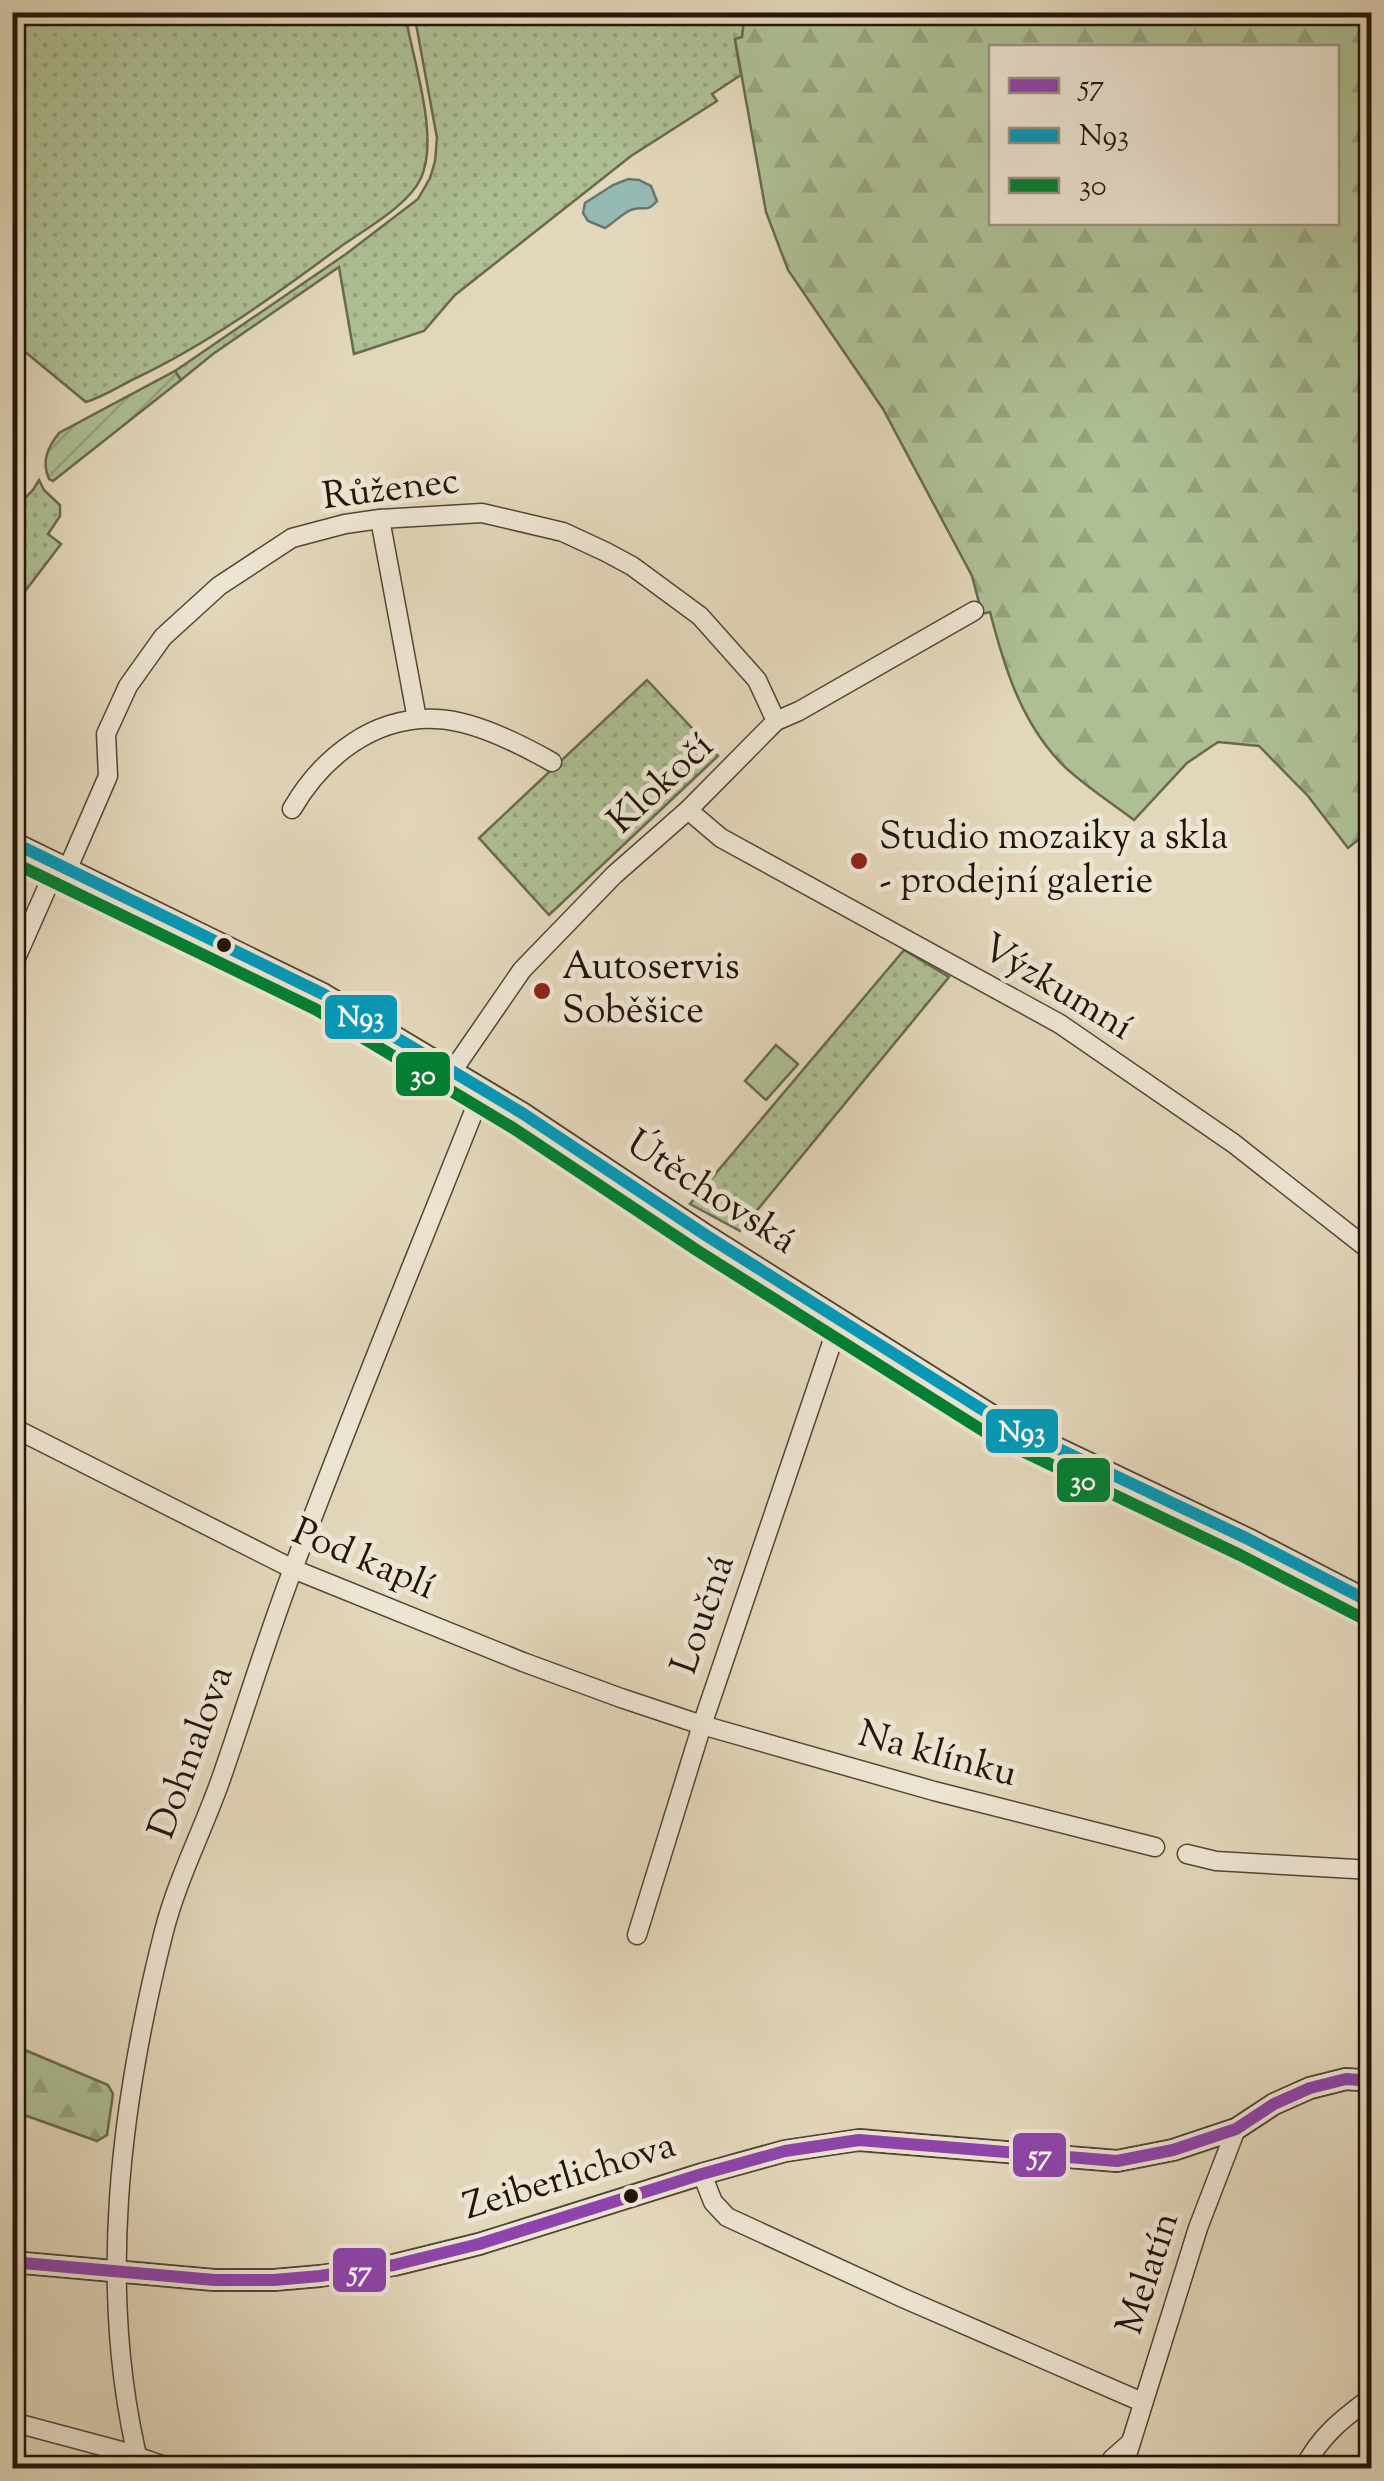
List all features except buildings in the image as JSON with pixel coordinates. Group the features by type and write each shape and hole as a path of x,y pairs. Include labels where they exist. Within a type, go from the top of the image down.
{"street":[{"name":"Růženec","path":"12,967 108,776 106,734 128,686 163,637 219,586 292,538 380,519 482,512 562,532 632,566 700,616 757,680 776,721"},
{"path":"380,519 418,719"},
{"name":"Klokočí","path":"451,1073 522,970 614,875 688,810 776,721 974,612"},
{"path":"292,809 327,762 346,745 377,729 418,719 441,718 483,730 552,762"},
{"name":"Výzkumní","path":"688,810 721,838 1060,1024 1233,1144 1372,1252"},
{"name":"Útěchovská","path":"12,842 322,994 522,1114 1002,1422 1372,1603"},
{"name":"Dohnalova","path":"138,2462 127,2406 115,2271 118,2202 127,2119 165,1929 191,1851 222,1778 293,1569 482,1092"},
{"name":"Loučná","path":"637,1935 702,1725 840,1319"},
{"name":"Pod kaplí","path":"12,1427 293,1569 523,1662 702,1725"},
{"name":"Na klínku","path":"702,1725 1156,1847"},
{"path":"1187,1854 1216,1860 1372,1870"},
{"name":"Zeiberlichova","path":"12,2262 245,2280 350,2272 480,2244 785,2151 859,2140 1117,2161 1173,2150 1236,2129 1274,2104 1310,2088 1346,2079 1372,2082"},
{"name":"Melatín","path":"1123,2468 1198,2228 1236,2129"},
{"path":"702,2174 712,2202 727,2216 1142,2402"},
{"path":"1304,2468 1334,2424 1372,2397"},
{"path":"20,2424 138,2462 170,2468"},
{"name":"Melatín","path":"1108,2468 1112,2458 1132,2442"}],"green space":[{"path":"745,12 1371,13 1372,829 1348,848 1308,796 1259,746 1218,742 1187,763 1134,820 1075,776 1045,745 1015,691 990,612 982,614 972,576 883,409 788,270 766,212 735,39 742,37"},
{"path":"12,13 405,13 426,119 428,141 421,178 407,198 385,216 240,318 161,365 86,402 13,342"},
{"path":"414,13 745,13 742,38 735,40 741,75 712,94 717,101 631,156 455,295 424,331 354,354 339,267 181,380 175,371 346,254 418,199 430,178 437,138"},
{"path":"175,371 181,380 53,481 49,479 47,455 59,433"},
{"path":"39,480 60,505 60,516 48,534 61,544 13,607 13,510"},
{"path":"647,680 718,756 549,915 479,838"},
{"path":"904,950 949,977 740,1231 690,1204"},
{"path":"776,1045 798,1064 766,1100 745,1081"},
{"path":"13,2045 108,2085 113,2094 107,2135 97,2141 13,2111"}],"water":[{"path":"628,179 651,186 657,201 648,208 627,212 605,228 588,221 583,213 585,203"}],"transit line":[{"name":"N93","path":"12,842 323,994 522,1113 707,1236 1002,1422 1248,1539 1372,1603"},
{"name":"30","path":"12,862 315,1009 513,1128 698,1251 993,1437 1364,1619"},
{"name":"57","path":"12,2262 214,2280 320,2276 394,2265 479,2244 785,2151 859,2140 1117,2161 1173,2150 1236,2129 1274,2104 1310,2088 1346,2079 1372,2081"}],"place":[{"name":"Studio mozaiky a skla - prodejní galerie","path":"859,861"},
{"name":"Autoservis Soběšice","path":"542,991"}]}
